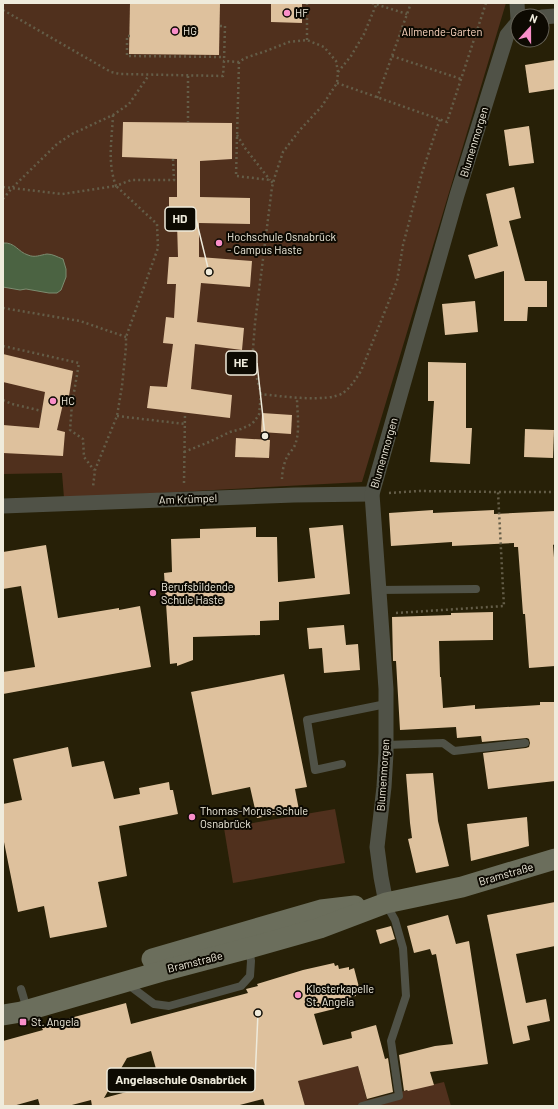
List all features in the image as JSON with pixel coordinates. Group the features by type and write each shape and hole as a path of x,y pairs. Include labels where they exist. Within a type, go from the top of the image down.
{"street":[{"name":"Blumenmorgen","path":"386,903 377,847 384,787 386,689 372,494 457,195 510,32"},
{"name":"Am Krümpel","path":"3,506 372,494"},
{"name":"Bramstraße","path":"3,1010 24,999 162,956 320,928 386,903 462,887 555,859"},
{"name":"Bramstraße","path":"3,1015 24,999 124,982 166,970 247,940"}],"lane":[{"path":"378,590 476,589"},
{"path":"342,764 315,770 306,720 386,704"},
{"path":"386,745 443,743 454,751 525,743"},
{"path":"362,1106 399,1096 391,1041 406,996 403,948 395,920 386,903"},
{"path":"124,982 154,1004 169,1006 241,986 250,976 251,961 247,940"}],"path":[{"path":"307,3 307,40"},
{"path":"372,3 407,14"},
{"path":"377,98 411,3"},
{"path":"337,83 447,122 486,3"},
{"path":"338,72 351,56 376,5"},
{"path":"3,10 111,72 149,75 224,76 225,26 220,26"},
{"path":"130,36 127,36 127,56 224,58"},
{"path":"184,452 252,424 259,415 261,394 254,367 253,349 273,183 283,152 299,131 322,106 337,83 338,72 336,61 324,47 307,40 289,42 239,62 224,61"},
{"path":"392,56 461,79"},
{"path":"239,62 236,176 270,180"},
{"path":"3,199 12,188 57,144 72,134 113,115 129,104 149,75"},
{"path":"188,76 188,122"},
{"path":"92,503 94,470 117,416 122,386 126,337 158,248 157,224 116,186 112,175 110,160 113,115"},
{"path":"261,394 297,398 334,397 341,394 352,385 360,371 397,281 403,245 422,173 440,120"},
{"path":"237,135 245,148 273,183"},
{"path":"3,187 62,194 116,186 131,180 175,180 173,159"},
{"path":"3,308 80,321 126,337"},
{"path":"3,346 79,363 70,430 83,439 84,457 94,470"},
{"path":"71,383 75,385"},
{"path":"282,480 287,456 296,441 298,419 297,398"},
{"path":"3,400 12,404 42,411"},
{"path":"184,500 185,413"},
{"path":"117,416 185,424"},
{"path":"372,494 419,491 555,492"},
{"path":"380,614 504,606 498,492"}],"green space":[{"name":"Hochschule Osnabrück - Campus Haste","path":"3,3 506,3 362,482 64,498 62,473 3,474"},
{"path":"335,809 345,863 233,883 224,828"},
{"path":"358,1066 367,1100 444,1082 451,1106 305,1106 298,1081"}],"shaded area":[{"path":"3,243 11,244 25,254 31,256 49,254 63,259 66,269 66,277 61,290 57,293 49,293 3,287"}],"building":[{"name":"HG","path":"130,3 220,3 219,55 129,54"},
{"name":"HF","path":"271,3 302,3 302,23 271,22"},
{"path":"555,60 555,89 529,93 525,65"},
{"path":"123,122 232,123 232,159 200,161 200,197 250,198 250,224 199,223 199,257 252,261 250,287 201,283 197,322 244,328 242,350 195,344 191,389 232,395 230,418 147,408 150,386 167,387 173,344 163,343 166,317 174,318 176,284 167,284 169,257 178,257 177,223 169,223 169,197 177,197 177,159 122,157"},
{"path":"529,126 534,163 509,166 504,130"},
{"path":"514,187 521,218 509,221 525,281 547,281 547,307 528,307 527,321 504,321 504,271 475,279 468,255 498,246 486,194"},
{"path":"475,301 478,332 445,335 442,304"},
{"name":"HC","path":"3,354 73,371 69,396 65,395 57,430 65,432 63,456 3,453 3,425 39,428 45,392 3,382"},
{"path":"428,362 466,363 466,428 472,428 470,464 430,462 434,401 428,401"},
{"path":"262,413 292,415 291,434 261,432"},
{"path":"525,429 554,430 553,458 524,457"},
{"path":"236,438 270,440 269,458 235,457"},
{"path":"433,510 433,513 494,510 494,514 555,511 555,544 553,545 555,570 555,666 529,668 518,547 514,547 514,543 452,546 452,542 391,546 389,513"},
{"path":"343,525 350,594 279,602 279,620 260,621 260,635 193,637 193,660 177,666 177,663 170,664 164,573 172,572 171,539 200,538 200,529 256,527 256,537 277,537 278,582 315,578 309,528"},
{"path":"46,545 58,618 140,606 151,667 3,694 3,672 35,667 21,586 3,589 3,552"},
{"path":"493,612 493,640 439,641 443,708 475,705 475,709 540,705 540,702 555,702 555,781 488,789 483,753 529,747 530,743 529,739 527,738 482,742 481,736 457,738 456,727 400,730 396,661 393,661 392,617"},
{"path":"344,625 346,645 358,644 360,670 324,673 322,648 309,649 307,628"},
{"path":"284,674 307,787 295,789 299,810 257,818 250,787 212,795 191,692"},
{"path":"68,747 72,767 104,761 114,799 140,794 139,788 169,782 170,790 173,790 178,814 119,826 127,876 98,882 107,927 50,938 44,906 18,912 3,837 3,804 22,800 13,759"},
{"path":"433,773 438,821 449,866 416,873 408,839 412,838 406,774"},
{"path":"527,817 529,846 471,861 467,824"},
{"path":"555,902 555,946 516,954 526,1003 546,999 550,1021 527,1026 530,1040 513,1044 487,915"},
{"path":"448,915 456,944 469,941 488,1064 430,1072 434,1085 404,1091 399,1055 435,1046 453,1044 436,954 432,955 430,949 414,953 407,926"},
{"path":"391,926 395,939 380,944 376,930"},
{"path":"334,963 335,966 338,965 339,969 349,967 349,970 354,968 360,991 355,993 356,996 344,999 346,1006 314,1014 323,1045 352,1038 351,1032 376,1025 385,1059 388,1058 393,1092 367,1099 358,1066 298,1081 305,1106 265,1106 263,1099 236,1106 92,1106 91,1100 68,1106 40,1106 38,1099 13,1106 3,1106 3,1041 43,1030 42,1028 52,1025 52,1023 126,1003 131,1024 248,993 246,989 258,986 257,984 303,970","holes":["151,1051 160,1083 104,1098 127,1058"]}],"place":[{"name":"HF","path":"287,13"},
{"name":"HG","path":"175,31"},
{"name":"Hochschule Osnabrück - Campus Haste","path":"219,243"},
{"name":"HD","path":"209,272"},
{"name":"HC","path":"53,401"},
{"name":"HE","path":"265,436"},
{"name":"Berufsbildende Schule Haste","path":"153,593"},
{"name":"Thomas-Morus-Schule Osnabrück","path":"192,817"},
{"name":"Klosterkapelle St. Angela","path":"298,995"},
{"name":"Angelaschule Osnabrück","path":"258,1013"},
{"name":"St. Angela","path":"23,1022"}],"park label":[{"name":"Allmende-Garten","path":"442,32"}]}
